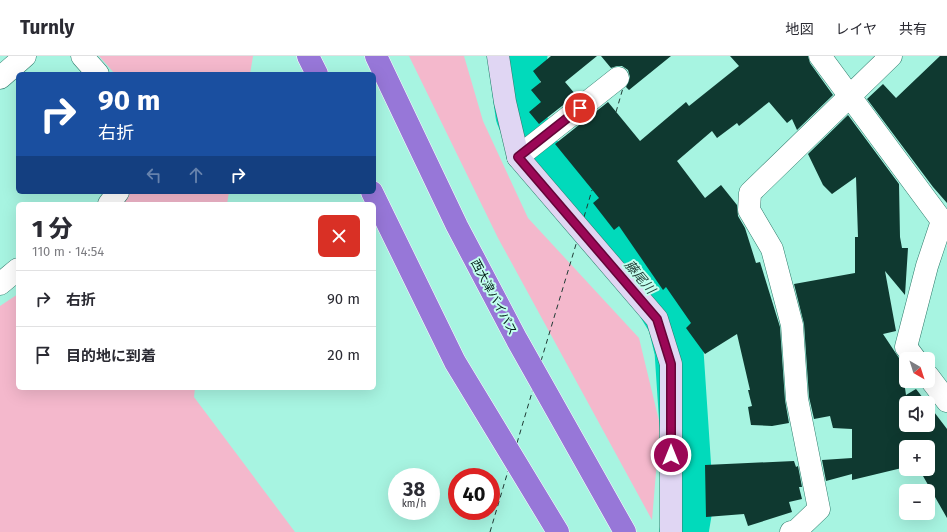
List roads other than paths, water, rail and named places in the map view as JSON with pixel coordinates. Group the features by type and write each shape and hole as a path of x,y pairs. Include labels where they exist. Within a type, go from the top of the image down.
{"highway":[{"path":"308,56 316,72"},
{"name":"西大津バイパス","path":"376,56 457,226 517,340 624,531"},
{"path":"373,194 455,362 558,532"}],"street":[{"path":"0,78 25,56"},
{"path":"82,56 96,72"},
{"path":"498,56 505,102 518,157 657,319 671,364 671,532"},
{"path":"820,56 849,97 945,219 928,266 906,347 910,352"},
{"path":"791,532 796,531 819,508 797,399 792,325 772,249 749,210 750,193 891,56"},
{"path":"518,157 618,78"},
{"path":"0,284 16,271"},
{"path":"935,385 947,401"}],"waterway":[{"name":"藤尾川","path":"523,56 513,65 520,115 529,137"},
{"name":"藤尾川","path":"547,163 577,203 655,294 672,322 679,351 689,502 684,532"}]}
